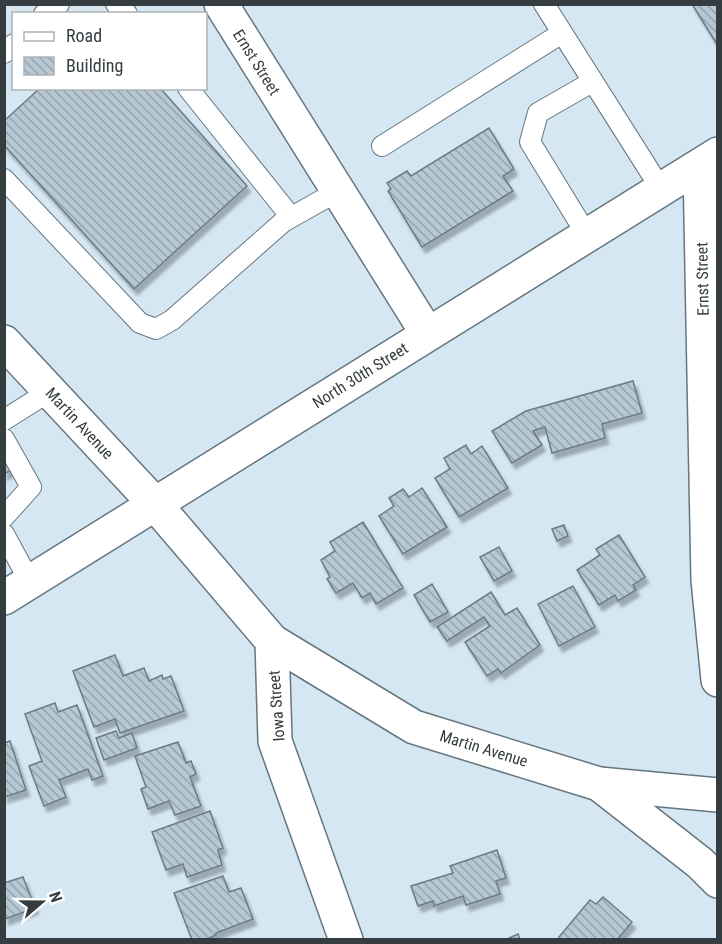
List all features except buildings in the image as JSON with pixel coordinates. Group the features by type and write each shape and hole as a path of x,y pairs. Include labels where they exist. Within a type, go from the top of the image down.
{"main road":[{"name":"Ernst Street","path":"221,4 427,333"},
{"name":"Ernst Street","path":"709,160 708,580 717,680"},
{"name":"North 30th Street","path":"17,590 427,333 709,160"},
{"name":"Martin Avenue","path":"4,342 155,504"},
{"path":"155,504 272,641"},
{"name":"Martin Avenue","path":"272,641 414,727 599,784 717,795"},
{"name":"Iowa Street","path":"272,641 275,741 346,939"},
{"path":"599,784 700,863 717,881"}],"lane":[{"path":"544,4 661,189"},
{"path":"382,146 562,33"},
{"path":"587,235 530,141 538,113 592,81"},
{"path":"190,90 291,217"},
{"path":"4,179 140,323 156,329 172,320 284,222 338,191"},
{"path":"4,420 50,391"},
{"path":"4,439 31,487 4,517"},
{"path":"4,534 17,590"}]}
